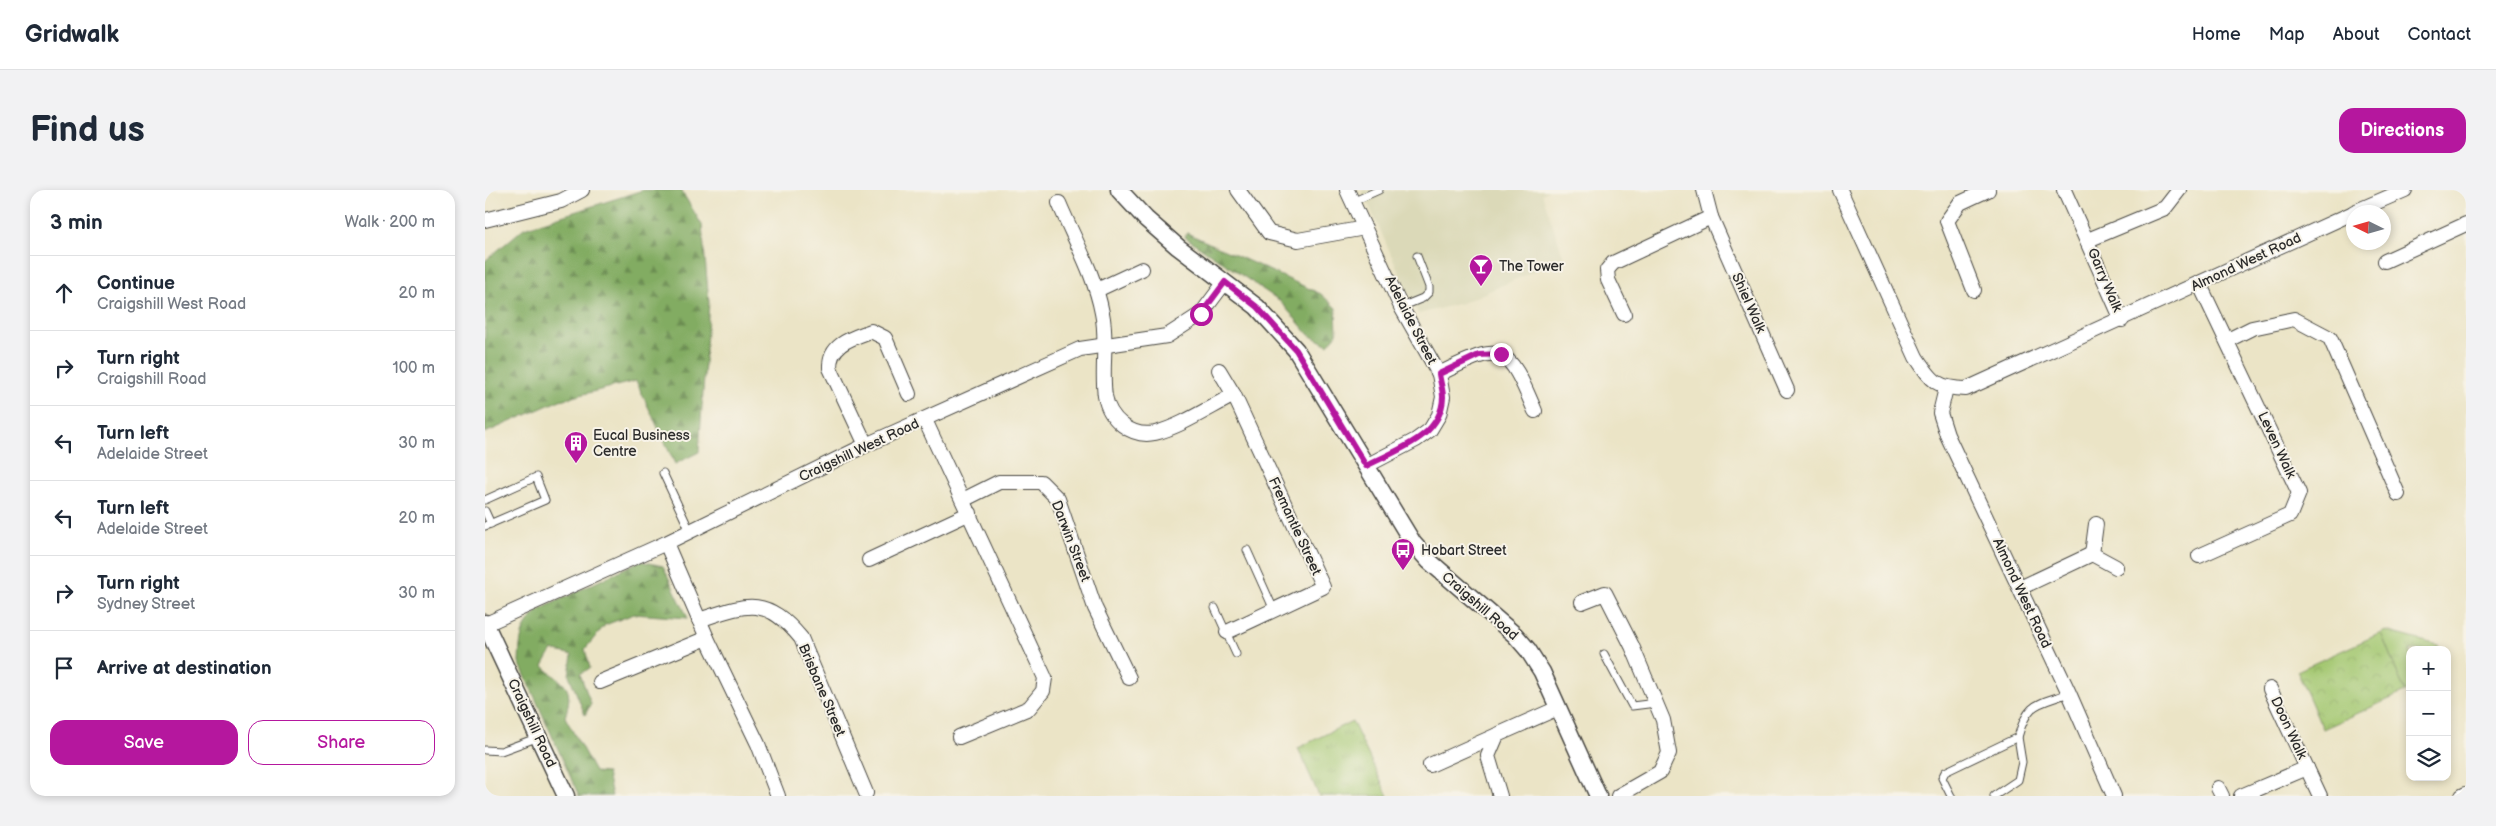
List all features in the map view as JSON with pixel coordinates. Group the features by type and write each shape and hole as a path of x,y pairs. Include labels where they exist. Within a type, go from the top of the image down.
{"street":[{"path":"485,220 561,201 582,190"},
{"name":"Craigshill Road","path":"1119,190 1147,220 1178,247 1257,307 1296,350 1407,535 1429,561 1515,635 1528,650 1542,672 1598,796"},
{"path":"1238,190 1269,233 1298,240 1365,228"},
{"name":"Shiel Walk","path":"1704,190 1711,217 1787,390"},
{"path":"1840,190 1916,357 1929,377 1946,388"},
{"path":"1974,290 1947,221 1960,203 1988,190"},
{"name":"Garry Walk","path":"2064,190 2088,240 2122,320"},
{"name":"Garry Walk","path":"2088,240 2165,208 2179,190"},
{"name":"Almond West Road","path":"2366,205 2383,194 2405,190"},
{"name":"Adelaide Street","path":"1350,196 1401,307 1439,374 1443,397 1439,415 1430,430 1366,466"},
{"path":"1059,203 1097,290 1103,314 1105,396 1110,411 1118,422 1135,432 1154,433 1234,395"},
{"path":"1624,314 1608,280 1607,270 1613,263 1711,217"},
{"name":"Almond West Road","path":"2114,796 2020,588 1947,436 1941,413 1946,388 1966,390 1982,384 2346,217"},
{"path":"2385,261 2466,224"},
{"path":"1097,290 1142,269"},
{"name":"Craigshill West Road","path":"485,623 665,543 866,446 1080,350 1105,344 1167,336 1201,314 1225,282"},
{"name":"Leven Walk","path":"2199,284 2228,340 2299,493 2290,515 2199,556"},
{"path":"2228,340 2252,328 2294,319 2330,338 2398,494"},
{"path":"866,446 830,368 830,359 842,342 871,331 885,338 909,394"},
{"path":"1439,374 1479,355 1501,354 1512,362 1519,373 1535,411"},
{"name":"Fremantle Street","path":"1219,370 1234,395 1323,588 1227,632"},
{"path":"925,420 1045,678 1043,691 1029,708 959,737"},
{"name":"Darwin Street","path":"963,500 999,482 1041,482 1058,499 1095,608 1129,678"},
{"path":"869,560 969,513"},
{"path":"2092,554 2096,524"},
{"path":"665,543 707,638 759,744 779,796"},
{"path":"2020,588 2092,554"},
{"path":"2092,554 2116,567"},
{"path":"1582,602 1605,593 1632,646 1663,720 1669,752 1660,772 1618,796"},
{"name":"Brisbane Street","path":"699,620 733,608 752,606 770,609 788,622 801,638 866,793"},
{"name":"Craigshill Road","path":"485,623 566,796"},
{"path":"600,682 707,638"},
{"name":"Doon Walk","path":"2271,689 2320,796"},
{"path":"1430,764 1558,708"},
{"path":"1495,794 1488,756 1497,735"},
{"name":"Doon Walk","path":"2241,796 2307,768"},
{"path":"2462,796 2466,794"}],"lane":[{"path":"1350,196 1379,190"},
{"path":"1401,307 1423,298 1429,292 1429,287 1417,256"},
{"path":"663,473 690,531"},
{"path":"485,500 536,477 545,500 488,525 485,511"},
{"path":"1247,550 1274,610"},
{"path":"1215,608 1236,654"},
{"path":"1604,654 1632,706 1656,703"},
{"path":"1994,796 2018,780 2022,762 2018,736 2023,717 2035,705 2069,694"},
{"path":"1951,796 1942,778 1945,772 2018,736"},
{"path":"485,750 501,751 539,737"}],"shaded area":[{"path":"1362,190 1549,190 1542,194 1564,258 1462,303 1418,314"}],"green space":[{"path":"643,190 681,190 702,225 709,302 699,452 675,464 636,381 560,400 485,433 485,261 524,228"},
{"path":"1187,233 1321,294 1336,308 1337,334 1328,345 1309,335 1280,301 1185,237"},
{"path":"640,561 663,566 688,618 634,614 605,625 585,649 590,668 580,674 591,704 585,715 569,675 572,655 552,650 543,666 566,687 569,698 565,717 595,772 607,773 612,796 579,796 519,662 521,638 529,621 541,609"},
{"path":"2386,631 2438,645 2406,646 2406,692 2405,692 2381,633"},
{"path":"2381,633 2405,692 2323,729 2297,671"},
{"path":"1352,721 1388,796 1319,796 1298,748"}],"place":[{"name":"The Tower","path":"1481,287"},
{"name":"Eucal Business Centre","path":"576,464"},
{"name":"Hobart Street","path":"1403,571"}],"route":[{"path":"1201,314 1225,282 1257,307 1296,350 1319,384 1366,466 1416,440 1430,430 1439,415 1443,397 1439,374 1479,355 1488,353 1501,354"}]}
